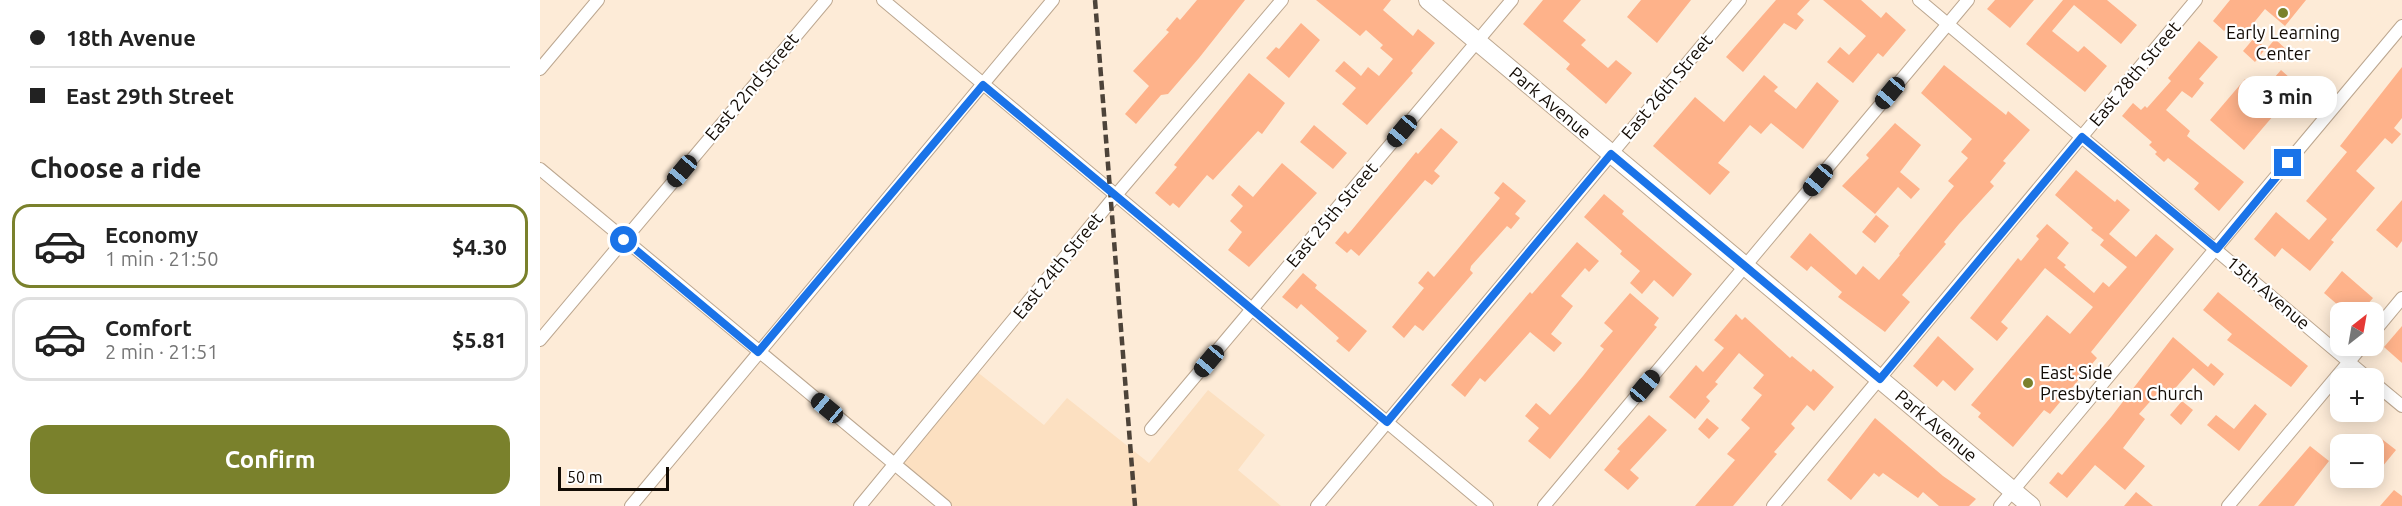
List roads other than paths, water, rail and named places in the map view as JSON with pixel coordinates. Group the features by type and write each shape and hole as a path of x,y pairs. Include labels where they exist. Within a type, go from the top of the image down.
{"street":[{"path":"540,69 598,0"},
{"name":"East 22nd Street","path":"540,340 826,0"},
{"path":"883,0 1487,506"},
{"path":"631,506 1053,0"},
{"name":"East 24th Street","path":"860,506 1116,196 1282,0"},
{"name":"Park Avenue","path":"1428,0 2031,506"},
{"name":"East 25th Street","path":"1151,429 1512,0"},
{"name":"East 26th Street","path":"1317,506 1740,0"},
{"name":"15th Avenue","path":"1919,0 2356,368"},
{"path":"1544,506 1968,0"},
{"name":"East 28th Street","path":"1773,506 2196,0"},
{"path":"2000,506 2402,26"},
{"path":"540,169 945,506"},
{"path":"2384,320 2402,298"},
{"path":"2228,506 2354,356"},
{"path":"2384,391 2402,406"}],"railway":[{"path":"1095,0 1135,506"}],"place":[{"name":"Early Learning Center","path":"2283,13"},
{"name":"East Side Presbyterian Church","path":"2028,383"}]}
